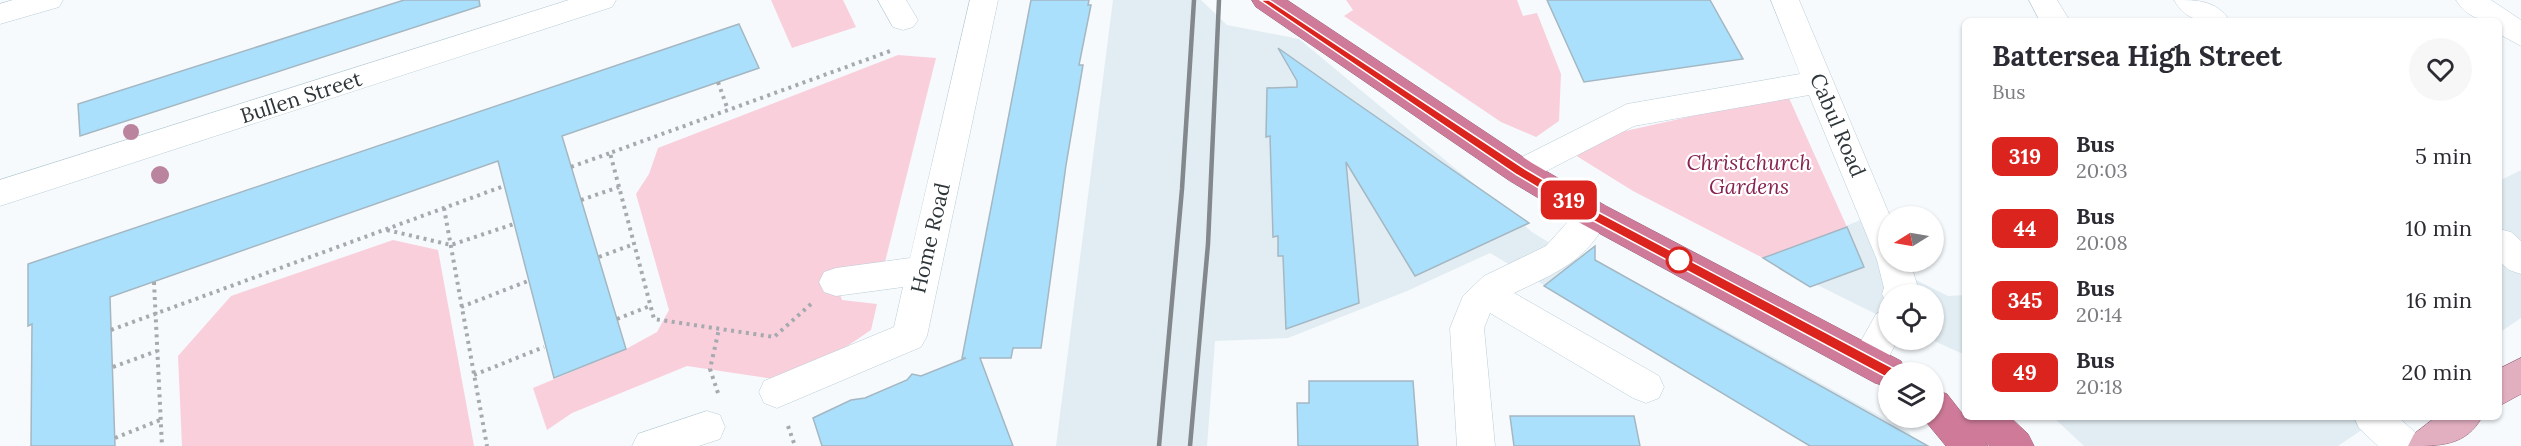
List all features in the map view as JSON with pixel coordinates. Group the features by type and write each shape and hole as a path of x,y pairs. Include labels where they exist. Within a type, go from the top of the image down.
{"highway":[{"path":"1266,0 1521,172 1594,215 1878,367"},
{"path":"1944,400 1962,407"},
{"path":"1944,417 1969,446"},
{"path":"1988,420 2015,446"}],"main road":[{"path":"2502,388 2521,373"},
{"path":"2427,446 2460,420"}],"street":[{"path":"0,14 50,0"},
{"name":"Bullen Street","path":"0,193 602,0"},
{"name":"Home Road","path":"777,392 909,336 984,0"},
{"name":"Cabul Road","path":"1785,0 1878,225"},
{"path":"2043,0 2053,18"},
{"path":"2188,0 2211,18"},
{"path":"2470,0 2496,18"},
{"path":"2502,22 2521,35"},
{"path":"1521,172 1628,116 1820,82"},
{"path":"1476,446 1467,328 1475,306 1496,286 1558,256 1572,243 1594,215"},
{"path":"2502,244 2521,260"},
{"path":"836,282 923,270"},
{"path":"1488,295 1646,387"},
{"path":"651,446 714,413"},
{"path":"2375,420 2404,446"}],"path":[{"path":"572,167 728,110 899,22"},
{"path":"718,82 728,110"},
{"path":"610,153 654,319 774,337 836,282"},
{"path":"111,330 504,186"},
{"path":"581,200 619,187"},
{"path":"444,208 487,446"},
{"path":"387,230 451,245 514,224"},
{"path":"599,257 634,244"},
{"path":"462,307 528,281"},
{"path":"154,282 162,446"},
{"path":"617,320 650,306"},
{"path":"714,413 710,369 719,329"},
{"path":"474,375 544,347"},
{"path":"113,367 157,351"},
{"path":"115,438 160,420"}],"shaded area":[{"path":"1113,0 1201,0 1227,25 1299,39 1532,232 1600,274 1672,312 1678,304 1878,415 1878,428 1902,428 1909,432 1917,446 1813,446 1490,253 1407,291 1288,338 1215,341 1207,446 1056,446"},
{"path":"2521,170 2521,318 2502,331 2502,180"},
{"path":"1866,218 1878,242 1878,272 1900,272 1924,284 1878,284 1878,315 1763,258"},
{"path":"1944,294 1962,295 1962,354 1944,345"},
{"path":"2056,420 2377,420 2338,446 2084,446"}],"green space":[{"path":"771,0 843,0 856,27 792,48"},
{"path":"1346,0 1517,0 1523,16 1537,13 1561,74 1559,121 1536,137 1501,122 1344,16 1353,10"},
{"path":"898,55 936,58 883,270 836,282 842,300 877,304 871,330 837,353 780,380 687,366 572,413 547,430 533,388 626,349 657,332 669,310 636,194 649,174 658,148"},
{"name":"Christchurch Gardens","path":"1789,98 1847,227 1763,258 1633,191 1575,155 1612,134 1706,113"},
{"path":"393,240 438,250 474,446 182,446 178,356 231,296"}],"building":[{"path":"404,0 479,0 480,6 80,136 78,104"},
{"path":"1031,0 1089,0 1088,5 1091,5 1079,65 1083,65 1066,165 1041,348 1013,348 1011,358 980,358 1013,446 822,446 813,418 851,400 865,398 907,380 912,374 921,376 966,358 962,358"},
{"path":"1547,0 1710,0 1743,59 1584,82"},
{"path":"739,24 759,68 562,136 626,349 554,378 498,161 110,297 115,446 31,446 32,324 28,326 28,264"},
{"path":"1278,48 1529,223 1415,276 1346,162 1359,303 1286,329 1283,256 1278,256 1278,236 1273,237 1270,136 1266,137 1267,88 1297,87 1297,81"},
{"path":"1847,227 1864,267 1810,287 1763,258"},
{"path":"1595,246 1595,260 1878,418 1878,428 1896,428 1928,446 1810,446 1544,286"},
{"path":"1309,381 1413,381 1418,446 1298,446 1297,403 1309,403"},
{"path":"1510,416 1634,416 1640,446 1514,446"}],"railway":[{"path":"1159,446 1182,189 1194,0"},
{"path":"1190,446 1208,244 1219,0"}],"bus line":[{"name":"319","path":"1266,0 1521,172 1594,215 1878,367"}]}
